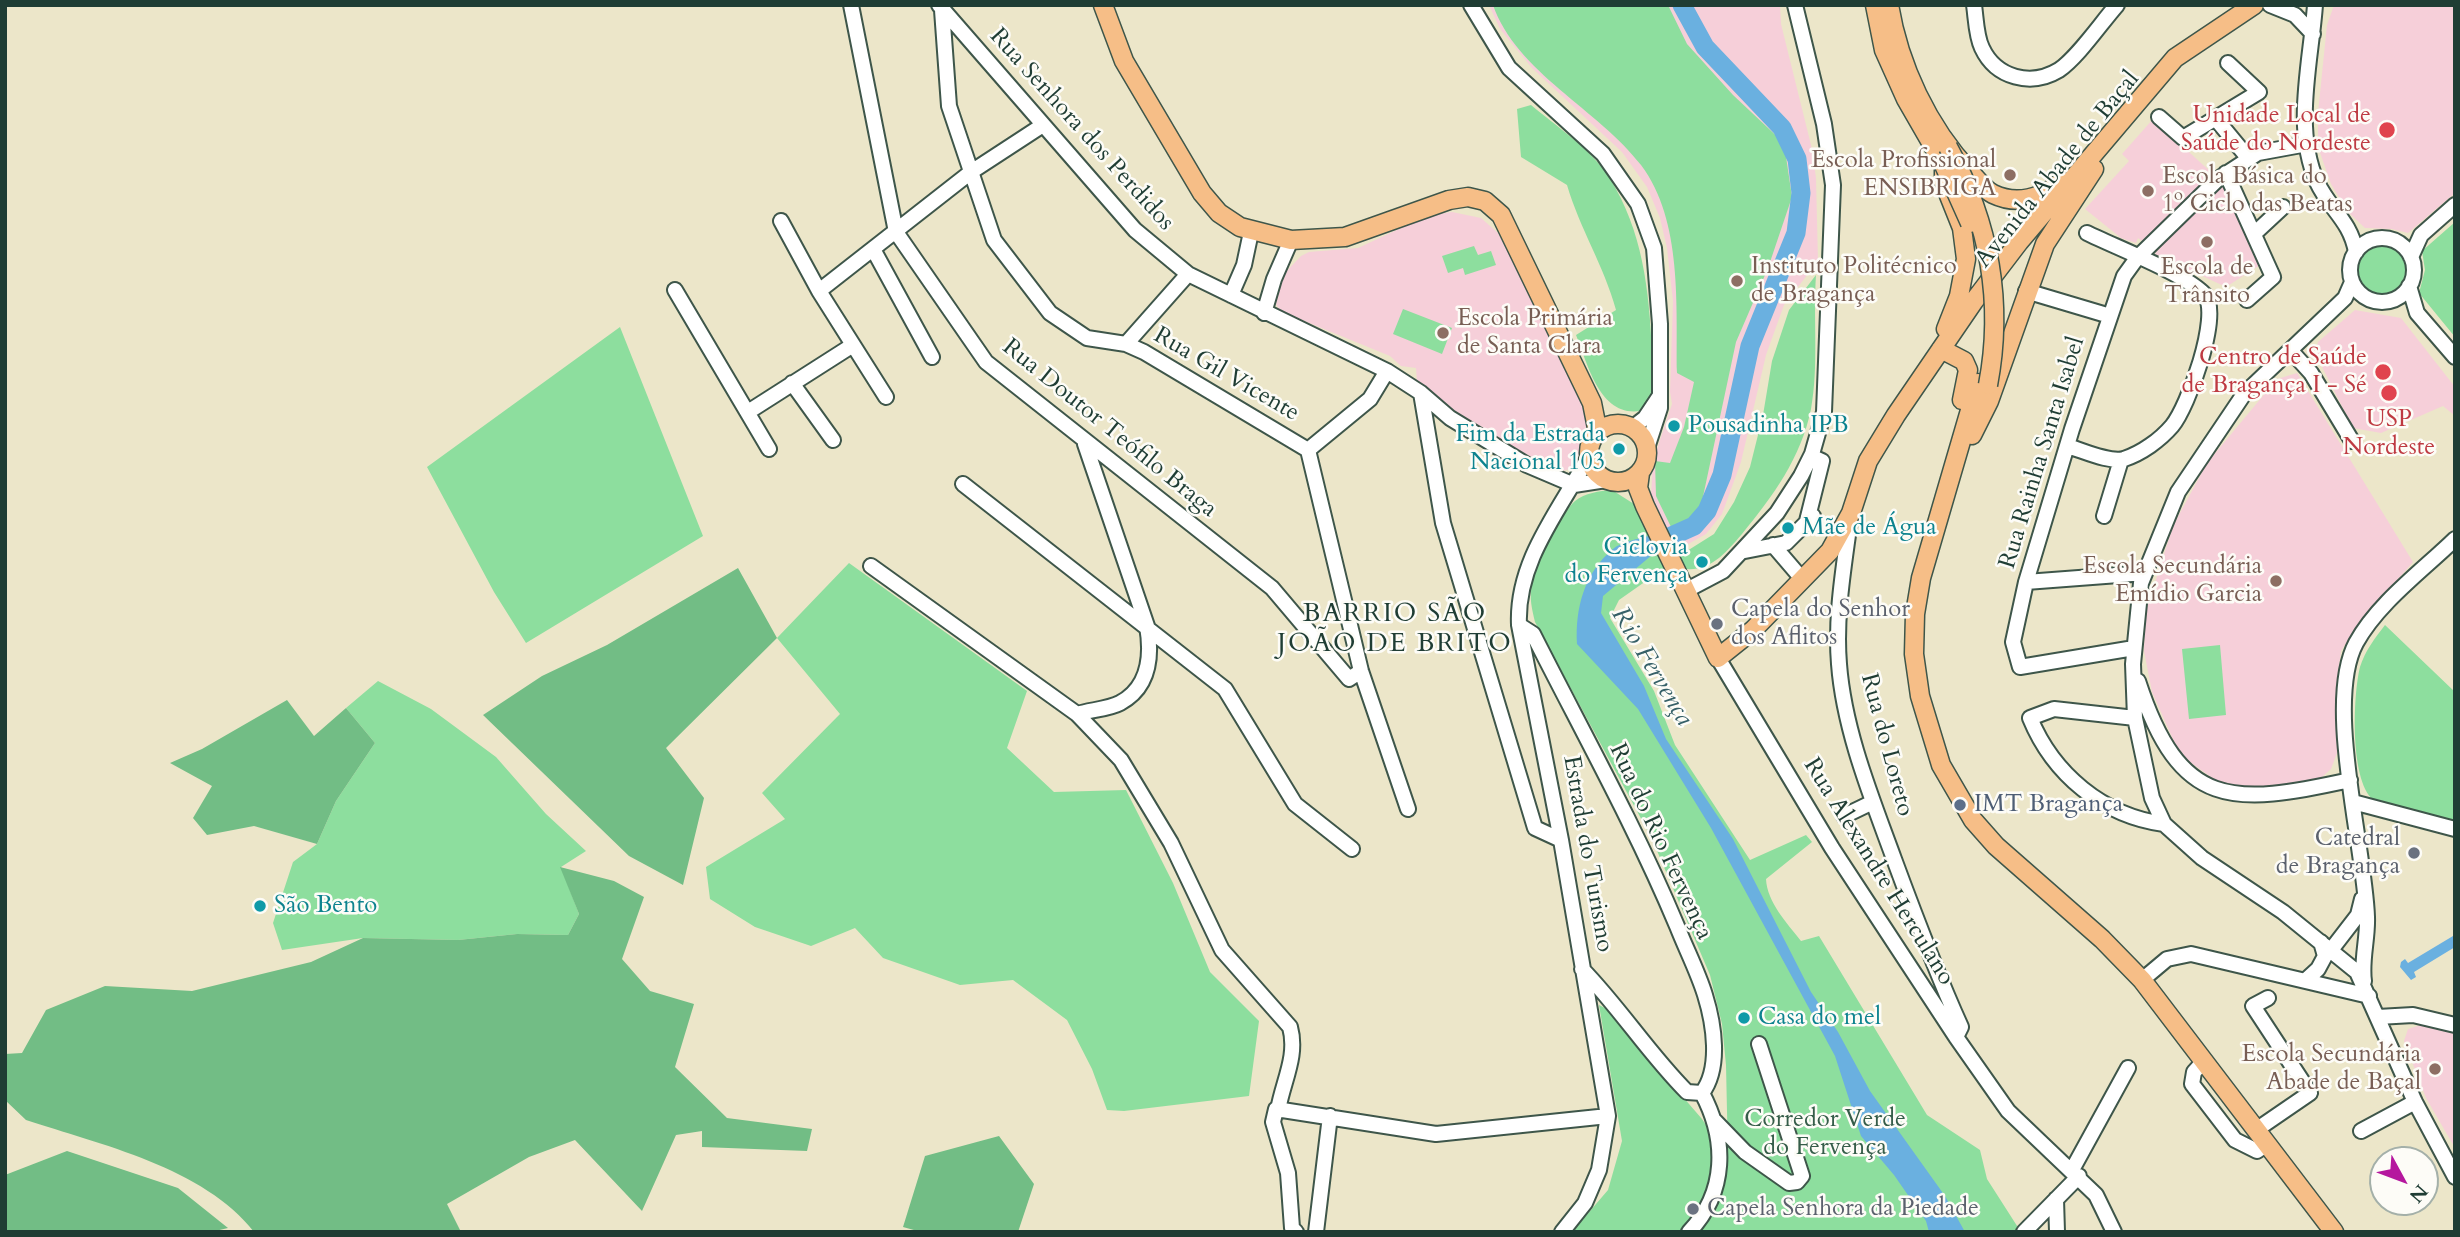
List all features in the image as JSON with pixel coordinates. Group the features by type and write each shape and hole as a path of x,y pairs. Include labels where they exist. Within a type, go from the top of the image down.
{"main road":[{"path":"1103,5 1124,61 1202,193 1219,214 1251,232 1291,240 1345,237 1449,200 1468,197 1485,201 1501,215 1515,238 1592,403 1598,433 1589,456 1597,474 1610,481 1633,479 1645,466 1647,448 1639,433 1624,426 1592,403"},
{"path":"1874,5 1884,50 1896,79 1946,156 1993,193 2021,201 2049,192 2091,157"},
{"path":"1889,5 1905,66 1946,156 1970,222 1984,287 1983,384 1972,435 1930,580 1924,615 1923,655 1939,734 1967,794 2007,845 2107,928 2334,1232"},
{"name":"Avenida Abade de Baçal","path":"1941,349 2012,252 2175,58 2254,5"},
{"name":"Avenida Abade de Baçal","path":"1941,349 2113,137 2178,63 2263,5"},
{"path":"1972,435 1989,401 2026,291 2045,244 2113,137"},
{"path":"1946,156 1944,183 1962,228 1966,259 1959,296 1942,339 1941,349 1964,361 1968,370 1954,429 1959,449"},
{"name":"Rua do Loreto","path":"1851,513 1868,461 1941,349"},
{"path":"1983,384 1959,449 1921,578 1915,614 1914,654 1930,737 1941,765 1973,820 1996,846 2146,977 2204,1060 2345,1232"},
{"path":"1598,433 1624,426"},
{"name":"Rua Alexandre Herculano","path":"1640,473 1638,488 1645,506 1718,658"},
{"name":"Rua Alexandre Herculano","path":"1610,481 1625,484 1645,506"},
{"path":"1718,658 1753,630 1830,551 1851,513"}],"street":[{"name":"Rua Doutor Teófilo Braga","path":"851,5 896,232 986,362 1272,588 1349,679 1361,671"},
{"path":"1471,5 1509,68 1603,153 1638,204 1654,248 1660,324 1660,392 1656,426 1647,448"},
{"path":"1687,590 1723,571 1745,551 1777,513 1811,456 1820,432 1827,391 1833,185 1824,124 1795,5"},
{"path":"1974,5 1980,46 1991,63 2014,78 2039,79 2061,69 2117,5"},
{"path":"2270,5 2295,15 2313,34"},
{"path":"2315,5 2305,120 2307,144 2317,182 2348,224 2356,252"},
{"path":"2313,34 2322,5"},
{"name":"Rua Senhora dos Perdidos","path":"940,7 1135,230 1188,274 1264,313 1387,370 1421,393 1450,418 1516,458 1574,485"},
{"name":"Rua Gil Vicente","path":"940,7 949,106 994,240 1050,313 1087,338 1126,344 1144,352 1308,450 1370,400 1387,370"},
{"path":"2159,117 2183,138 2259,92 2228,63"},
{"path":"2216,119 2249,159"},
{"path":"818,291 971,172 1043,125"},
{"name":"Rua Rainha Santa Isabel","path":"2134,648 2020,667 2013,642 2026,582 2110,316 2124,276 2137,258 2227,173 2258,153 2307,144"},
{"path":"2227,173 2273,277 2247,300"},
{"path":"2411,257 2421,235 2455,205"},
{"path":"2254,234 2283,207"},
{"path":"781,221 818,291 886,397"},
{"path":"2348,224 2377,239 2395,241 2421,235"},
{"path":"1231,295 1244,265 1251,232"},
{"path":"2067,446 2121,460 2146,449 2172,426 2183,407 2207,340 2211,316 2207,298 2192,283 2087,233"},
{"path":"2377,239 2356,252 2350,267 2352,282 2363,296 2372,301 2391,301 2417,313"},
{"path":"1264,313 1291,240"},
{"path":"2391,301 2409,286 2414,272 2411,257 2395,241"},
{"path":"873,249 932,357"},
{"path":"1126,344 1188,274"},
{"path":"2352,282 2345,298 2322,322 2244,394 2178,492 2145,573 2134,648 2135,718 2151,798 2164,824 2202,858 2283,912 2361,977 2415,1102 2455,1177"},
{"path":"2409,286 2417,313 2455,357"},
{"path":"675,290 769,449"},
{"path":"2026,291 2110,316"},
{"path":"2322,322 2363,296"},
{"path":"748,412 853,345"},
{"path":"2291,351 2311,373 2352,442"},
{"path":"792,383 833,440"},
{"path":"1624,426 1655,405 1660,392"},
{"path":"1421,393 1443,523 1535,828 1561,840"},
{"path":"1077,714 1121,703 1144,681 1151,653 1147,626 1084,442"},
{"path":"1308,450 1361,671 1408,809"},
{"name":"Estrada do Turismo","path":"1562,1232 1585,1203 1600,1170 1608,1116 1561,840 1519,625 1518,604 1532,555 1589,456"},
{"path":"1745,551 1786,543 1810,519 1822,461 1811,456"},
{"path":"2104,516 2121,460"},
{"path":"1574,485 1610,481"},
{"path":"963,484 1226,690 1295,804 1352,849"},
{"name":"Rua do Loreto","path":"1851,513 1839,601 1839,664 1848,721 1873,802 1939,979 1961,1027 1956,1037"},
{"path":"2361,977 2367,916 2350,780 2345,688 2356,644 2374,618 2455,539"},
{"path":"1773,545 1803,580"},
{"path":"871,566 1077,714 1121,760 1171,843 1222,950 1283,1016 1294,1041 1273,1122 1288,1173 1292,1228 1296,1232"},
{"path":"2026,582 2145,573"},
{"name":"Rua do Rio Fervença","path":"1519,625 1533,634 1586,738 1660,885 1706,996 1714,1048 1712,1074 1702,1093"},
{"name":"Rua Alexandre Herculano","path":"1718,658 1839,860 1956,1037 2008,1111 2076,1173 2096,1195 2114,1232"},
{"path":"2133,664 2164,746 2196,781 2239,796 2281,795 2350,780"},
{"path":"2135,718 2054,709 2031,718 2041,745 2063,773 2087,793 2105,806 2164,824"},
{"path":"1844,816 1873,802"},
{"path":"2353,802 2455,829"},
{"path":"2306,980 2318,969 2325,956 2326,946 2358,915 2364,895"},
{"path":"2146,977 2166,960 2191,954 2370,996"},
{"path":"1582,969 1610,998 1687,1093 1702,1093 1715,1121 1721,1147 1712,1202 1689,1232"},
{"path":"2262,1133 2310,1093 2253,1006 2268,998"},
{"path":"2378,1017 2413,1015 2455,1025"},
{"path":"1715,1121 1745,1152 1790,1183 1797,1182 1802,1177 1759,1044"},
{"path":"2024,1232 2056,1199 2076,1173 2128,1068"},
{"path":"2361,1131 2415,1102"},
{"path":"1278,1110 1436,1134 1608,1116"},
{"path":"1316,1232 1330,1116"},
{"path":"2056,1199 2057,1232"},
{"path":"2319,1212 2327,1232"}],"shaded area":[{"name":"Instituto Politécnico de Bragança","path":"1489,5 1780,5 1781,24 1812,149 1816,178 1818,261 1784,305 1766,355 1741,462 1722,514 1706,534 1676,551 1651,496 1653,461 1672,404 1670,392 1673,301 1667,248 1660,218 1647,187 1622,152 1532,68 1500,29"},
{"name":"Unidade Local de Saúde do Nordeste","path":"2334,5 2455,5 2455,193 2408,233 2392,229 2365,228 2348,212 2331,184 2318,147 2318,113 2327,25"},
{"name":"Escola Básica do 1º Ciclo das Beatas","path":"2153,119 2213,174 2146,244 2138,238 2136,243 2121,238 2085,209 2129,161 2122,154"},
{"name":"Escola de Trânsito","path":"2224,182 2260,265 2226,287 2155,254 2172,230"},
{"name":"Escola Primária de Santa Clara","path":"1452,212 1481,218 1498,233 1584,399 1589,420 1580,453 1570,469 1558,472 1467,421 1417,382 1416,368 1401,366 1390,356 1280,311 1276,304 1283,275 1301,256 1309,252 1358,248 1427,216"},
{"name":"Centro de Saúde de Bragança I - Sé","path":"2355,310 2401,318 2455,387 2455,416 2443,406 2381,433 2353,428 2315,353 2318,342"},
{"name":"Escola Secundária Emídio Garcia","path":"2297,373 2413,562 2357,626 2341,651 2336,690 2337,753 2331,769 2321,778 2295,785 2250,790 2218,782 2180,755 2152,692 2144,651 2145,614 2173,526 2207,463 2277,379"},
{"name":"Escola Secundária Abade de Baçal","path":"2421,1025 2455,1034 2455,1148 2426,1098 2404,1041 2408,1029"}],"green space":[{"name":"Instituto Politécnico de Bragança","path":"1493,5 1668,5 1687,44 1733,95 1784,143 1792,197 1768,268 1736,342 1701,506 1689,519 1671,527 1656,496 1655,461 1670,463 1684,427 1694,382 1677,373 1674,265 1664,212 1655,187 1641,165 1624,145 1560,90 1520,51 1504,29"},
{"path":"1531,105 1583,147 1602,167 1630,218 1646,283 1654,375 1652,394 1640,411 1626,411 1605,398 1591,374 1576,335 1616,310 1567,185 1521,157 1517,109"},
{"path":"2455,222 2455,337 2419,293 2425,270 2422,251"},
{"path":"2382,245 2400,252 2407,270 2400,288 2382,295 2364,288 2357,270 2364,252"},
{"path":"1474,246 1478,255 1491,251 1496,265 1465,275 1463,268 1448,273 1442,256"},
{"path":"1816,275 1813,393 1806,427 1793,460 1775,491 1731,547 1704,567 1686,569 1679,556 1714,534 1734,502 1750,467 1763,415 1772,361 1789,310"},
{"path":"1403,309 1452,328 1442,354 1393,334"},
{"path":"620,327 703,536 526,643 494,592 427,467"},
{"name":"Corredor Verde do Fervença","path":"1612,490 1634,504 1666,567 1619,600 1610,618 1654,691 1675,745 1750,860 1806,835 1812,842 1766,879 1774,904 1801,941 1819,936 1927,1115 1980,1150 1987,1179 2019,1229 2017,1232 1572,1232 1608,1190 1622,1141 1599,1005 1607,1009 1702,1119 1728,1158 1726,1065 1722,1024 1710,975 1652,839 1535,622 1532,608 1534,576 1563,516 1579,498"},
{"path":"849,563 1027,691 1007,748 1054,792 1126,790 1173,883 1210,972 1259,1021 1249,1096 1124,1111 1107,1110 1092,1069 1067,1020 1013,980 960,985 883,958 855,928 811,946 755,927 710,899 706,867 785,819 762,793 840,714 777,638"},
{"path":"738,568 777,638 666,748 704,798 683,885 629,856 483,715 542,676 607,645"},
{"path":"2385,625 2455,692 2455,824 2384,806 2367,793 2361,778 2355,739 2360,667"},
{"path":"2220,645 2226,715 2189,719 2182,649"},
{"path":"378,681 431,709 496,757 546,814 586,851 561,867 579,914 568,935 517,934 458,940 363,938 282,950 273,923 293,862 317,844 336,801 375,743 346,708"},
{"path":"287,700 314,736 346,708 375,743 336,801 317,844 254,826 207,835 193,818 212,786 170,763 202,749"},
{"path":"560,867 614,881 644,897 622,959 650,991 694,1004 675,1067 727,1118 812,1129 807,1151 702,1147 702,1131 676,1135 642,1211 575,1140 529,1157 447,1204 461,1232 254,1232 233,1210 180,1175 117,1149 26,1120 5,1100 5,1054 22,1053 46,1010 105,986 192,991 311,962 363,938 458,940 517,934 568,935 579,914"},
{"path":"999,1136 1034,1184 1018,1232 921,1232 903,1227 925,1156"},
{"path":"67,1151 178,1188 228,1228 211,1232 5,1232 5,1175"}],"water":[{"path":"1649,536 1658,550 1603,596 1601,613 1644,686 1666,739 1733,839 1811,992 1838,1032 1870,1091 1945,1196 1965,1232 1929,1232 1926,1221 1894,1175 1861,1136 1835,1056 1711,828 1638,709 1577,644 1583,592 1595,569 1616,547"},
{"path":"2453,936 2455,947 2414,972 2416,977 2411,980 2400,967 2405,959 2408,963"}],"waterway":[{"name":"Rio Fervença","path":"1647,547 1694,526 1707,511 1722,475 1750,346 1796,233 1801,193 1797,159 1782,128 1705,47 1682,5"}],"place":[{"name":"Unidade Local de Saúde do Nordeste","path":"2387,130"},
{"name":"Escola Profissional ENSIBRIGA","path":"2010,175"},
{"name":"Escola Básica do 1º Ciclo das Beatas","path":"2148,191"},
{"name":"Escola de Trânsito","path":"2207,242"},
{"name":"Instituto Politécnico de Bragança","path":"1737,281"},
{"name":"Escola Primária de Santa Clara","path":"1443,333"},
{"name":"Centro de Saúde de Bragança I - Sé","path":"2383,372"},
{"name":"USP Nordeste","path":"2389,393"},
{"name":"Pousadinha IPB","path":"1674,426"},
{"name":"Fim da Estrada Nacional 103","path":"1619,449"},
{"name":"Mãe de Água","path":"1788,528"},
{"name":"Ciclovia do Fervença","path":"1702,562"},
{"name":"Escola Secundária Emídio Garcia","path":"2276,581"},
{"name":"Capela do Senhor dos Aflitos","path":"1717,624"},
{"name":"IMT Bragança","path":"1960,805"},
{"name":"Catedral de Bragança","path":"2414,853"},
{"name":"São Bento","path":"260,906"},
{"name":"Casa do mel","path":"1744,1018"},
{"name":"Escola Secundária Abade de Baçal","path":"2435,1069"},
{"name":"Capela Senhora da Piedade","path":"1693,1209"}],"district":[{"name":"BARRIO SÃO JOÃO DE BRITO","path":"1395,630"}]}
